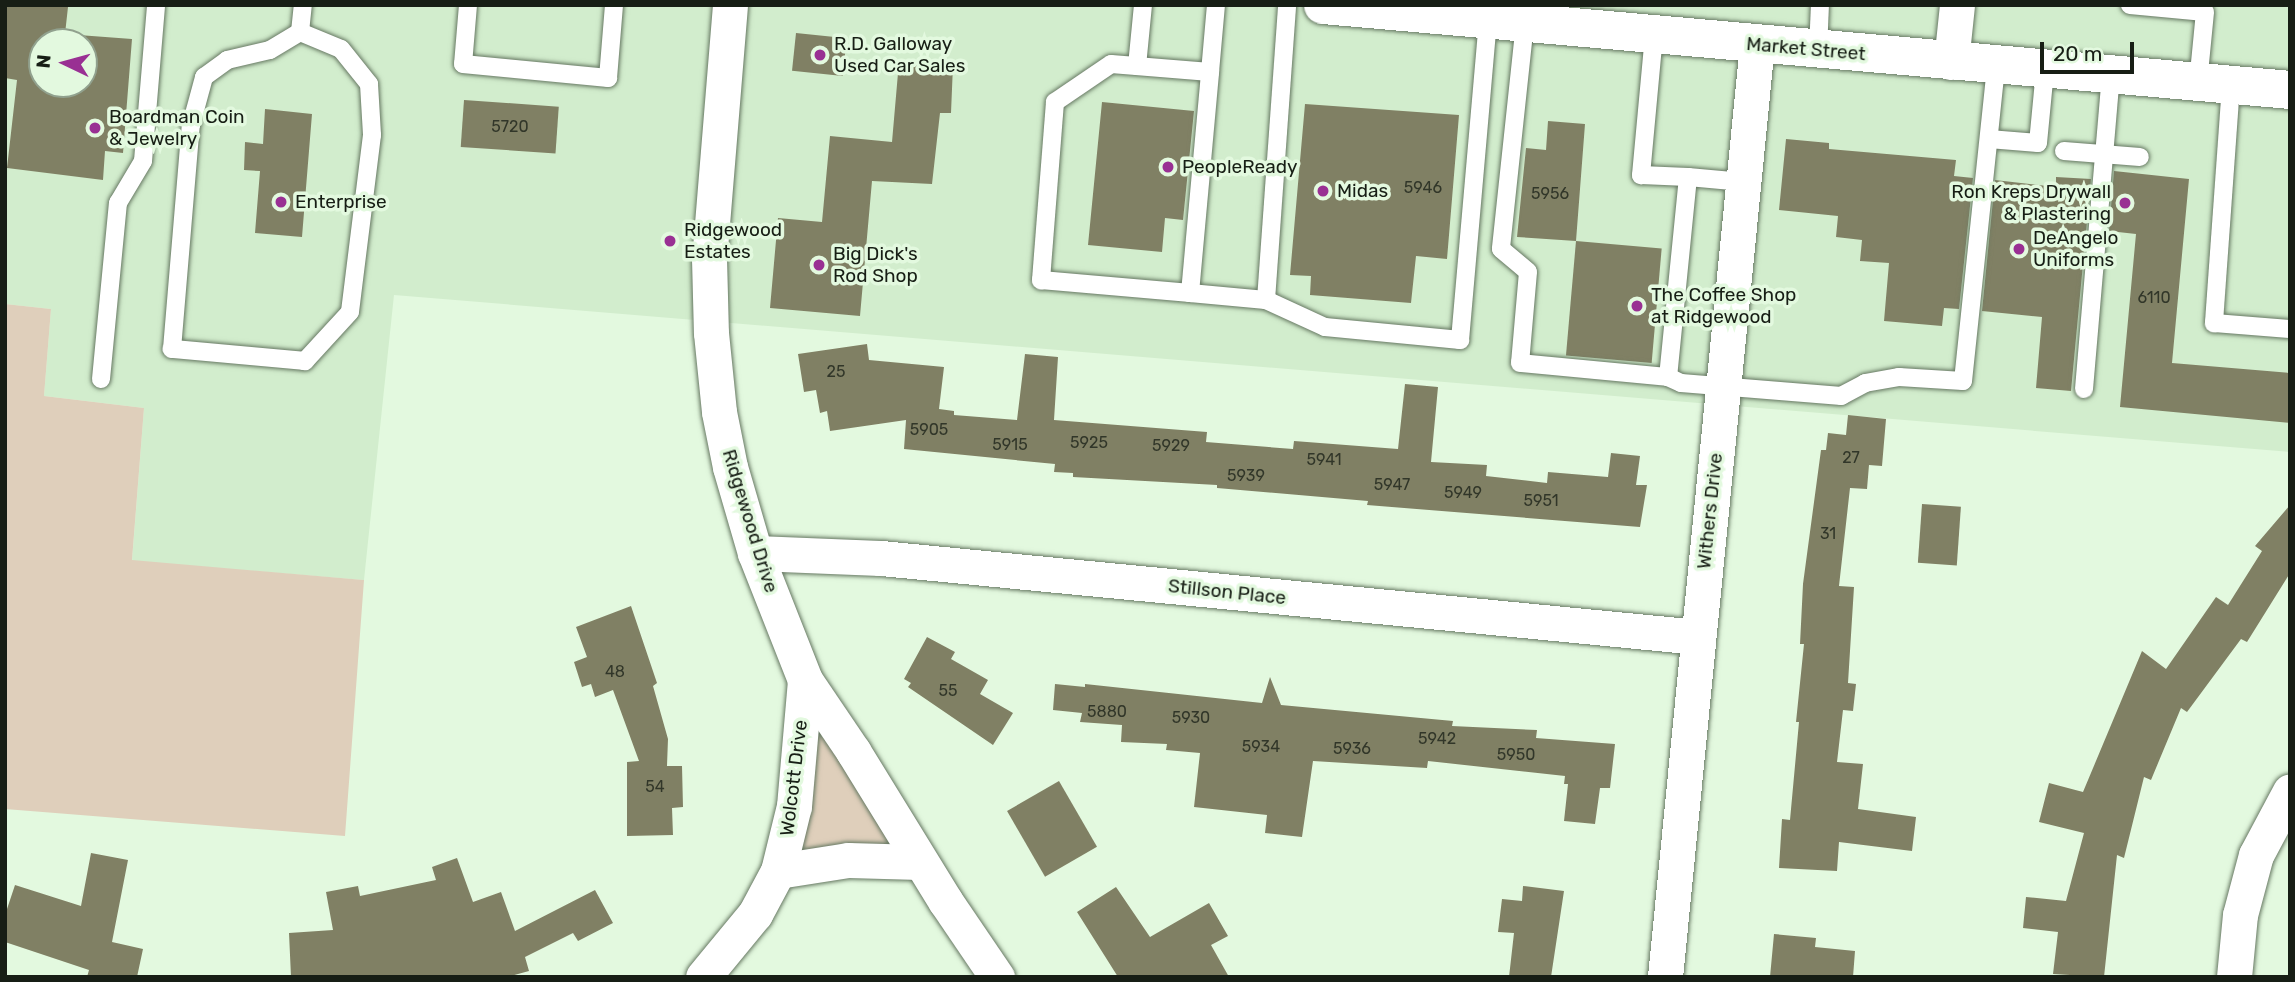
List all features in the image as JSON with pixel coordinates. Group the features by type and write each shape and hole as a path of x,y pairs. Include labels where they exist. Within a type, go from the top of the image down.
{"main road":[{"name":"Market Street","path":"1323,5 1480,14 1525,23 1585,17 1654,35 2290,90"}],"street":[{"name":"Ridgewood Drive","path":"730,5 709,258 711,333 724,439 755,553 805,680 853,751 920,862 997,977"},
{"path":"1951,62 1957,5"},
{"name":"Withers Drive","path":"1665,977 1757,44"},
{"name":"Stillson Place","path":"755,553 881,558 1698,637"},
{"name":"Wolcott Drive","path":"703,977 755,914 778,871 794,806 805,680"},
{"path":"2234,977 2240,915 2256,855 2290,792"},
{"path":"778,871 848,860 920,862"}],"lane":[{"path":"101,379 118,203 142,161 156,5"},
{"path":"300,32 303,5"},
{"path":"468,5 463,64 608,78 614,5"},
{"path":"1137,66 1143,5"},
{"path":"1190,293 1216,5"},
{"path":"1265,300 1287,5"},
{"path":"1818,50 1820,5"},
{"path":"2130,5 2206,9 2214,84 2214,323 2290,329"},
{"path":"1210,72 1111,64 1055,102 1041,279 1265,300 1325,327 1460,340 1480,14"},
{"path":"1525,23 1502,249 1528,272 1520,363 1669,371 1681,383 1841,396 1865,383 1899,377 1963,381 1996,66"},
{"path":"300,32 341,49 369,84 372,135 350,312 304,361 172,349 191,125 204,78 228,60 270,50 300,32"},
{"path":"1654,35 1641,175 1743,181"},
{"path":"1989,139 2038,143 2045,70"},
{"path":"2084,389 2111,75"},
{"path":"2064,151 2140,157"},
{"path":"1669,371 1688,177"}],"shaded area":[{"path":"5,5 2290,5 2290,452 394,295 364,580 132,561 144,408 44,396 51,309 5,304"},
{"path":"5,304 51,309 44,396 144,408 132,560 364,580 345,836 5,809"},
{"path":"805,680 920,862 778,871"}],"building":[{"path":"5,5 68,7 66,28 28,28 28,98 98,98 98,36 132,39 123,153 105,151 103,180 7,168 17,80 5,78"},
{"name":"R.D. Galloway Used Car Sales","path":"796,33 847,38 843,76 792,71"},
{"name":"Big Dick's Rod Shop","path":"905,61 953,65 951,113 940,113 932,184 872,181 860,316 770,308 778,218 822,222 830,136 892,142 898,73 904,73"},
{"path":"464,100 559,107 555,154 461,147"},
{"path":"1102,102 1194,111 1183,220 1165,218 1162,252 1088,245"},
{"path":"1305,104 1459,115 1447,259 1416,256 1411,303 1310,295 1311,276 1290,275"},
{"name":"Enterprise","path":"265,109 312,114 302,237 255,233 260,171 244,170 245,142 263,144"},
{"path":"1548,121 1585,124 1576,241 1517,237 1526,148 1546,150"},
{"path":"1786,139 1829,143 1829,149 1956,160 1954,176 1973,178 1959,309 1944,308 1942,326 1884,321 1889,263 1860,261 1862,240 1836,237 1838,216 1779,210"},
{"path":"2114,171 2189,179 2172,363 2290,373 2290,423 2120,407 2136,234 2109,231"},
{"path":"2056,177 2091,179 2071,391 2036,388 2042,317 1982,311 1995,180 2056,187"},
{"path":"1576,241 1662,248 1652,363 1566,356"},
{"path":"867,344 869,360 944,367 939,409 954,411 954,415 1017,420 1025,354 1058,357 1054,420 1207,432 1206,442 1293,449 1294,441 1398,449 1405,384 1438,387 1431,462 1487,465 1486,476 1547,483 1548,472 1608,477 1611,453 1640,456 1636,485 1647,485 1640,527 1367,505 1368,501 1217,488 1217,485 1073,477 1073,473 1054,472 1055,464 904,449 906,420 830,431 827,411 820,413 816,390 804,392 798,354"},
{"path":"1848,415 1886,419 1882,466 1869,465 1867,489 1850,488 1839,586 1854,587 1848,683 1856,684 1853,711 1843,710 1837,762 1863,764 1858,809 1916,817 1912,851 1839,842 1837,871 1779,868 1782,819 1790,820 1804,644 1800,644 1803,584 1821,450 1826,450 1828,433 1846,435"},
{"path":"1922,504 1961,507 1957,566 1918,563"},
{"path":"2290,505 2290,573 2247,642 2241,639 2187,712 2181,708 2151,780 2144,777 2124,858 2117,855 2104,977 2053,974 2058,932 2023,928 2026,897 2066,901 2084,833 2039,822 2049,783 2083,792 2142,651 2166,669 2216,597 2228,605 2262,551 2255,546"},
{"path":"631,606 657,683 653,686 668,739 667,766 682,766 683,807 672,808 673,835 627,836 627,762 639,761 613,690 595,697 591,684 582,687 574,662 587,657 576,627"},
{"path":"927,637 955,652 951,659 988,680 980,694 1013,713 993,745 908,687 911,683 904,679"},
{"path":"1270,677 1281,705 1453,721 1452,726 1537,730 1536,738 1615,744 1610,788 1600,788 1595,824 1564,821 1568,784 1564,784 1565,776 1428,761 1427,768 1313,761 1302,837 1265,833 1267,815 1194,807 1200,753 1166,750 1167,744 1121,742 1122,725 1080,722 1082,713 1053,710 1055,684 1085,687 1085,684 1262,703"},
{"path":"1059,781 1097,847 1045,877 1007,811"},
{"path":"91,853 128,860 112,942 143,949 137,977 87,977 89,970 5,942 5,915 15,885 81,906"},
{"path":"457,858 473,902 501,892 515,931 595,890 613,923 578,941 573,933 525,957 529,971 507,977 291,977 289,933 333,930 326,892 358,886 360,896 436,880 432,867"},
{"path":"1523,886 1564,891 1551,977 1509,977 1514,933 1498,932 1502,899 1522,901"},
{"path":"1116,887 1150,937 1209,903 1228,936 1211,945 1229,977 1118,977 1077,912"},
{"path":"1774,934 1816,938 1815,947 1855,951 1853,977 1770,977"}],"place":[{"name":"R.D. Galloway Used Car Sales","path":"820,55"},
{"name":"Boardman Coin & Jewelry","path":"95,128"},
{"name":"PeopleReady","path":"1168,167"},
{"name":"Midas","path":"1323,191"},
{"name":"Enterprise","path":"281,202"},
{"name":"Ron Kreps Drywall & Plastering","path":"2125,203"},
{"name":"Ridgewood Estates","path":"670,241"},
{"name":"DeAngelo Uniforms","path":"2019,249"},
{"name":"Big Dick's Rod Shop","path":"819,265"},
{"name":"The Coffee Shop at Ridgewood","path":"1637,306"}]}
